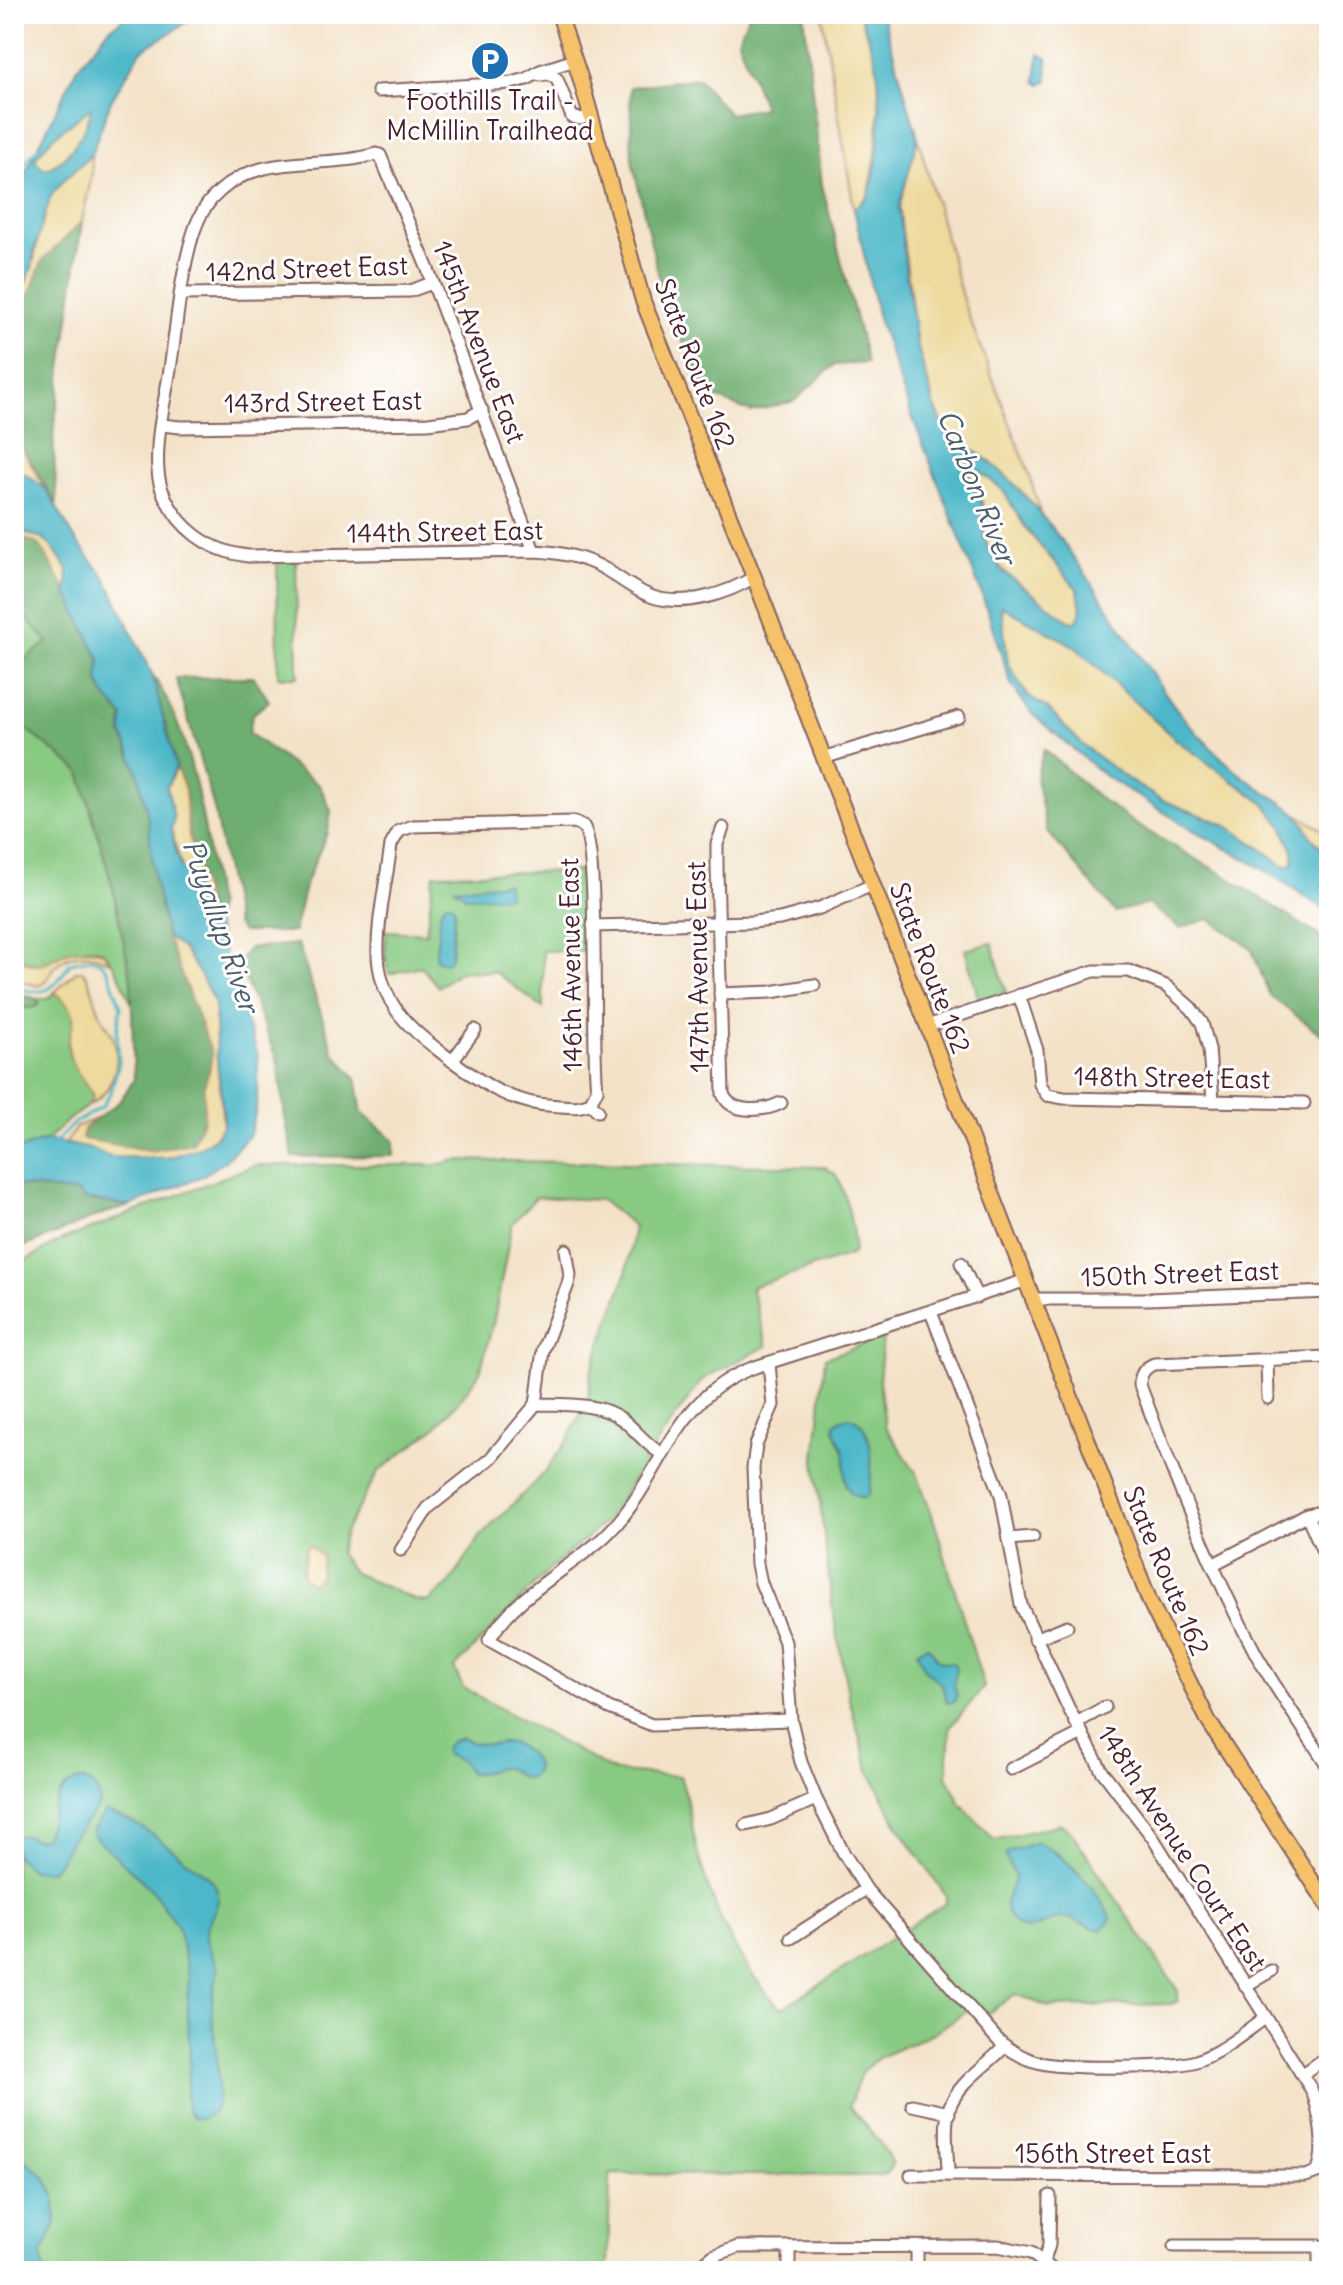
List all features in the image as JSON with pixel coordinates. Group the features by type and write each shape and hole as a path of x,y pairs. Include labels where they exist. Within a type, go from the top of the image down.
{"main road":[{"name":"State Route 162","path":"559,14 575,60 643,301 754,577 1024,1281 1164,1632 1209,1722 1329,1907"}],"street":[{"path":"536,76 540,71 575,60"},
{"path":"378,91 497,85 549,74 557,79 572,117 580,119 591,116"},
{"name":"145th Avenue East","path":"182,294 195,229 209,201 226,185 244,173 264,166 380,155 388,168 534,551"},
{"name":"142nd Street East","path":"182,294 410,291 432,283"},
{"path":"162,425 182,294"},
{"name":"143rd Street East","path":"162,425 428,423 457,420 482,410"},
{"name":"144th Street East","path":"162,425 157,449 162,489 189,532 211,547 248,556 534,551 565,554 580,558 644,593 670,600 710,595 754,577"},
{"path":"823,758 959,717"},
{"name":"146th Avenue East","path":"587,822 593,926 597,1090 594,1107 552,1106 511,1097 479,1082 423,1038 392,1004 379,965 391,845 396,828 587,822"},
{"name":"147th Avenue East","path":"723,828 717,844 723,1094 729,1104 741,1109 781,1103"},
{"path":"593,926 769,921 820,908 872,885"},
{"path":"927,1026 1094,971 1112,969 1142,974 1176,993 1202,1023 1209,1049 1213,1101"},
{"path":"720,994 771,992 814,985"},
{"name":"148th Street East","path":"1019,995 1037,1050 1038,1076 1047,1095 1064,1098 1304,1103"},
{"path":"452,1061 475,1030"},
{"path":"401,1550 428,1508 491,1458 536,1404 543,1350 570,1275 566,1250"},
{"path":"961,1263 977,1297"},
{"path":"791,1720 652,1725 609,1708 489,1640 519,1605 603,1538 635,1498 702,1398 727,1378 1024,1281"},
{"name":"150th Street East","path":"1032,1299 1148,1299 1329,1292"},
{"name":"148th Avenue Court East","path":"931,1312 999,1488 1018,1594 1035,1639 1102,1771 1153,1838 1303,2074 1318,2109 1325,2145 1320,2168 1314,2174"},
{"path":"1329,1357 1154,1364 1142,1371 1140,1385 1179,1488 1229,1602 1258,1658 1329,1768"},
{"path":"1267,1360 1268,1398"},
{"path":"769,1364 773,1405 756,1445 753,1468 757,1564 761,1583 785,1642 791,1720 801,1762 843,1852 866,1889 1005,2046 1029,2059 1055,2065 1183,2064 1210,2055 1265,2018"},
{"path":"536,1404 592,1407 615,1414 647,1445 662,1454"},
{"path":"1214,1564 1307,1515 1329,1510"},
{"path":"1307,1515 1329,1565"},
{"path":"1009,1539 1033,1537"},
{"path":"1035,1639 1067,1626"},
{"path":"1011,1769 1079,1728 1105,1707"},
{"path":"746,1825 771,1819 816,1799"},
{"path":"791,1938 866,1889"},
{"path":"1245,1986 1271,1971"},
{"path":"948,2175 949,2113 960,2091 1005,2046"},
{"path":"1303,2074 1327,2057"},
{"path":"912,2105 949,2113"},
{"name":"156th Street East","path":"911,2175 1314,2174"},
{"path":"1044,2261 1049,2245 1050,2196"},
{"path":"1174,2246 1324,2246 1319,2271"},
{"path":"694,2271 705,2261 738,2247 1008,2247 1031,2253 1054,2271"},
{"path":"789,2247 789,2271"},
{"path":"917,2247 917,2271"}],"green space":[{"path":"749,14 804,14 822,185 867,363 834,365 794,401 751,412 707,394 665,304 632,160 630,87 698,78 729,114 764,108 738,40"},
{"path":"82,221 53,436 57,505 14,434 14,321 27,300 42,261"},
{"path":"14,532 40,545 100,661 98,679 105,696 123,716 122,733 138,772 148,817 154,877 167,937 212,1054 204,1085 204,1119 192,1143 153,1151 81,1139 84,1129 119,1102 134,1080 131,979 113,888 80,772 24,727 17,665 48,642 14,604"},
{"path":"277,560 296,560 298,677 278,677"},
{"path":"14,604 48,642 24,727 80,772 113,889 131,979 133,1006 115,968 102,951 92,948 82,950 51,963 39,964 27,962 14,954"},
{"path":"152,674 179,727 196,786 217,906 214,918 209,913 199,883 188,831 185,789 176,767"},
{"path":"254,677 269,701 252,715 249,733 320,786 331,811 328,831 306,882 294,932 242,932 236,924 214,808 176,678"},
{"path":"1044,749 1098,797 1137,825 1224,875 1329,942 1329,1040 1270,996 1251,948 1209,919 1180,928 1148,904 1115,912 1047,831 1036,778"},
{"path":"581,871 583,951 543,951 543,1008 495,972 460,971 438,987 421,966 389,974 385,953 386,931 426,933 434,874"},
{"path":"992,943 1006,992 979,1000 965,950"},
{"path":"298,944 334,1053 356,1078 362,1113 394,1140 394,1156 293,1157 278,1062 238,962 249,948"},
{"path":"14,992 37,999 39,1003 36,1007 21,1008 14,1003"},
{"path":"55,992 73,1013 69,1052 94,1096 89,1105 48,1140 14,1151 14,1003 27,1009 39,1003 37,999 48,999"},
{"path":"457,1160 824,1167 835,1174 843,1190 854,1247 853,1254 751,1287 767,1346 703,1379 607,1520 550,1569 454,1668 463,1688 615,1772 680,1776 701,1865 723,1924 754,1977 781,2009 946,1903 946,1896 900,1829 869,1771 849,1699 833,1611 815,1460 825,1358 883,1337 879,1381 885,1426 917,1474 984,1687 950,1727 947,1776 960,1803 994,1840 1061,1824 1070,1830 1178,1991 1178,2001 1171,2004 1049,2007 1015,1994 987,2014 977,2004 933,2033 880,2057 862,2071 849,2106 879,2141 892,2163 888,2173 879,2176 610,2174 608,2271 14,2271 14,1267 60,1241 255,1165 437,1165","holes":["536,1197 601,1200 634,1226 626,1274 591,1372 588,1399 567,1441 544,1473 481,1536 450,1583 428,1602 415,1600 354,1573 339,1553 346,1530 378,1472 435,1428 480,1372 494,1320 512,1224"]},
{"path":"14,1185 80,1193 83,1199 130,1206 102,1214 14,1251"}],"sand":[{"path":"822,14 859,14 878,75 876,155 868,196 854,209"},
{"path":"91,107 86,125 74,145 59,162 43,169 35,161 36,157 52,138"},
{"path":"918,138 964,304 1029,473 1041,516 989,461 950,440 934,404 917,344 899,207"},
{"path":"91,155 92,174 82,221 42,261 27,300 14,321 17,302 33,264 49,199"},
{"path":"14,435 45,488 14,471"},
{"path":"955,452 1002,489 1027,530 1078,590 1081,610 1077,622 1069,621 1025,589 995,561 987,545 980,495"},
{"path":"14,519 50,545 68,570 67,592 40,545 16,535"},
{"path":"1000,605 1074,646 1175,739 1266,805 1282,826 1293,851 1294,864 1280,864 1226,825 1162,800 1130,781 1084,746 1047,708 1031,699 1012,672"},
{"path":"176,767 185,789 188,831 209,913 182,868 171,829 174,819 167,787"},
{"path":"1297,814 1329,834 1329,853 1310,837"},
{"path":"167,937 182,948 215,1004 223,1127 201,1146 158,1159 113,1158 90,1149 65,1145 76,1127 96,1119 84,1129 82,1139 153,1151 192,1143 204,1119 204,1085 212,1054"},
{"path":"92,949 103,952 111,962 97,957 75,956 62,961 39,986 14,980 14,954 29,964 40,965 69,951"},
{"path":"76,971 82,971 87,976 102,1018 113,1037 117,1059 109,1086 89,1105 93,1096 74,1068 68,1046 74,1018 72,1011 55,992"},
{"path":"310,1545 322,1556 320,1575 313,1583 302,1574 306,1548"}],"water":[{"path":"130,14 200,14 141,51 111,101 91,155 51,196 31,271 14,304 14,196 77,68 109,29","holes":["91,108 81,136 67,155 43,169 36,157 52,138"]},
{"path":"859,14 882,14 918,138 899,207 917,344 934,405 950,440 981,456 1013,483 1075,559 1185,720 1236,771 1294,812 1316,842 1329,853 1329,912 1260,867 1105,776 1032,714 1011,684 981,592 910,411 878,318 854,209 867,197 872,184 879,127 877,69","holes":["957,454 1002,489 1027,530 1078,590 1081,610 1077,622 1069,621 1001,570 989,551 984,535 982,504","1001,606 1074,646 1175,739 1266,805 1282,826 1293,851 1293,864 1280,864 1226,825 1162,800 1130,781 1084,746 1047,708 1026,695 1008,663"]},
{"path":"1039,54 1047,58 1048,81 1041,85 1036,81"},
{"path":"14,471 45,488 77,542 105,577 152,674 176,767 167,787 174,819 171,829 176,851 182,868 214,918 258,1056 257,1105 250,1134 225,1161 202,1176 130,1206 83,1199 79,1193 14,1185 14,1151 47,1140 92,1149 110,1157 168,1158 199,1148 216,1137 224,1122 216,1049 215,1004 182,948 167,937 154,877 148,817 138,772 122,733 123,716 105,696 98,680 100,660 67,592 68,569 50,545 42,538 27,534 14,519"},
{"path":"507,883 509,896 467,897 455,888"},
{"path":"446,903 452,904 455,909 451,957 446,963 435,959 441,909"},
{"path":"850,1417 865,1430 871,1451 869,1495 863,1498 855,1495 846,1485 843,1449 835,1431 835,1424"},
{"path":"927,1646 939,1660 953,1663 956,1667 954,1686 957,1695 954,1702 947,1703 942,1684 925,1670 917,1651"},
{"path":"461,1738 486,1745 516,1745 530,1755 536,1769 526,1778 504,1768 470,1773 461,1761 445,1754 445,1748 452,1741"},
{"path":"79,1780 95,1788 100,1805 71,1839 51,1871 32,1870 16,1856 14,1836 28,1836 36,1840 45,1837 59,1796 70,1784"},
{"path":"105,1812 130,1821 152,1834 206,1875 216,1887 218,1901 206,1932 217,1968 212,2004 218,2093 212,2113 202,2119 194,2118 188,2112 186,2098 190,2059 189,1978 178,1927 151,1889 93,1835 92,1831"},
{"path":"1037,1842 1070,1864 1098,1897 1111,1919 1102,1930 1066,1918 1026,1929 1007,1913 1006,1898 1014,1876 1006,1853"},
{"path":"14,2150 45,2177 55,2197 56,2223 41,2255 44,2271 14,2271"}],"waterway":[{"path":"14,171 20,169 37,149"},
{"path":"14,988 34,991 48,989 58,981 70,963 91,959 101,962 109,973 121,1007 117,1032 119,1062 111,1091 102,1107 74,1123 53,1145"}],"place":[{"name":"Foothills Trail - McMillin Trailhead","path":"490,61"}],"water label":[{"name":"Carbon River","path":"977,487"},
{"name":"Puyallup River","path":"221,926"}]}
